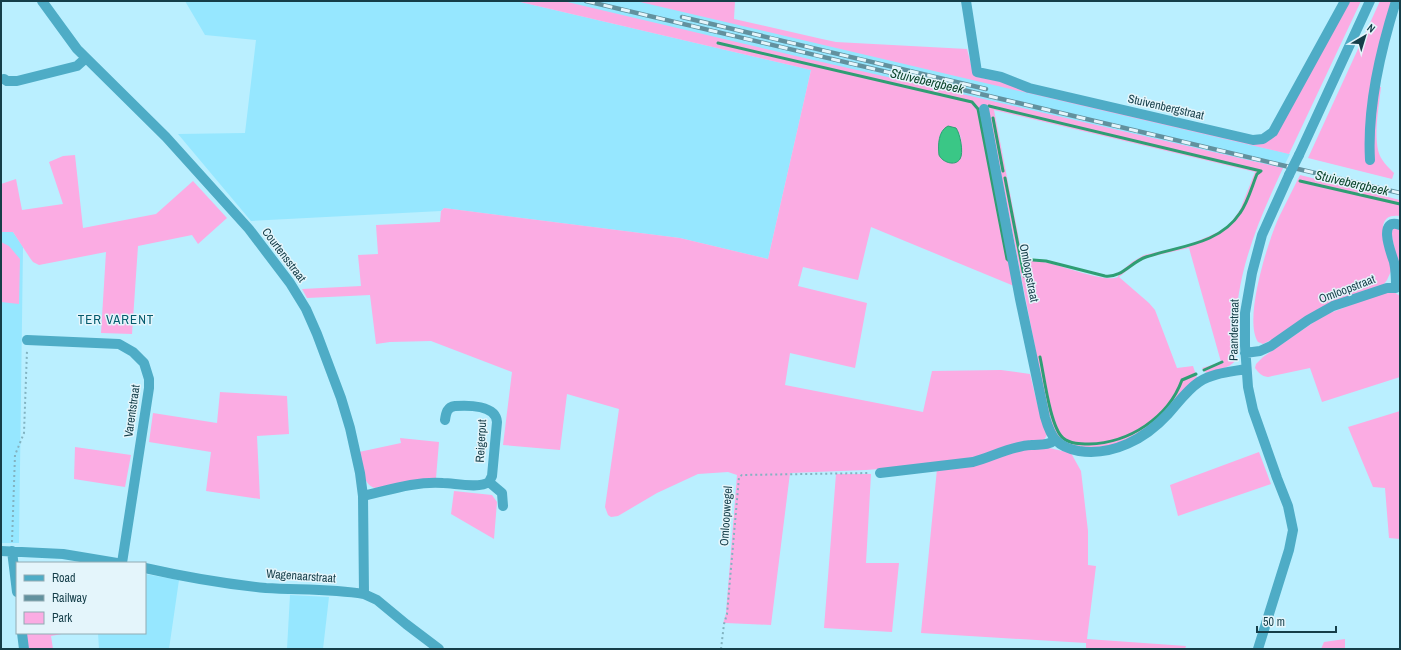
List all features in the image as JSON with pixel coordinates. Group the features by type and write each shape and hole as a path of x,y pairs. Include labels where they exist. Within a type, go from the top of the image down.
{"street":[{"name":"Courtensstraat","path":"42,1 69,38 86,58 166,137 218,194 265,250 298,296 312,321 341,398 356,453 363,496 364,594"},
{"name":"Stuivenbergstraat","path":"966,1 977,72 1001,78 1029,88 1254,140 1263,139 1273,132 1345,1"},
{"name":"Paanderstraat","path":"1258,649 1289,550 1293,530 1288,506 1253,410 1246,369 1245,313 1252,274 1262,236 1370,1"},
{"path":"1370,160 1370,129 1377,77 1388,26 1396,1"},
{"path":"4,79 7,81 17,81 77,66 86,58"},
{"name":"Omloopstraat","path":"984,109 1020,299 1049,431 1055,440"},
{"path":"1398,289 1394,263 1386,232 1390,226 1396,224 1400,225"},
{"name":"Omloopstraat","path":"1245,353 1260,351 1271,346 1308,320 1333,306 1387,288 1398,289"},
{"name":"Varentstraat","path":"27,340 119,344 133,352 144,363 149,379 149,388 122,562"},
{"path":"880,473 973,462 1016,447 1047,444 1055,440 1065,447 1079,451 1100,451 1119,447 1137,439 1151,430 1199,382 1211,376 1246,369"},
{"name":"Reigerput","path":"445,420 447,410 450,407 455,406 486,408 496,415 497,422 492,476 489,482"},
{"path":"363,496 426,483 481,485 489,482 502,493 503,506"},
{"path":"1,551 63,554 111,562"},
{"path":"12,551 16,584"},
{"name":"Wagenaarstraat","path":"146,568 190,578 243,585 364,594 377,600 439,649"},
{"path":"22,634 24,649"}],"path":[{"path":"12,551 15,455 24,433 27,340"},
{"name":"Omloopwegel","path":"721,649 724,624 727,614 738,481 740,476 880,473"}],"shaded area":[{"path":"185,1 516,1 811,70 768,259 680,238 444,208 441,211 251,221 178,134 245,133 256,40 205,35"},
{"path":"553,1 646,1 1290,154 1281,172"},
{"path":"948,126 956,128 961,143 961,156 955,163 949,163 943,160 939,155 940,135"},
{"path":"1,232 13,232 23,247 19,543 1,543"},
{"path":"146,574 179,580 169,649 99,649 98,634 146,634"},
{"path":"290,595 329,597 323,649 287,649"}],"green space":[{"path":"516,1 563,1 1283,168 1253,239 1240,285 1235,333 1236,360 1226,367 1206,373 1202,368 1221,362 1189,248 1145,258 1119,277 1155,310 1177,368 1193,366 1197,378 1146,428 1132,437 1116,444 1099,447 1080,447 1060,440 1053,429 1047,408 988,108 980,106 1014,286 871,227 858,280 803,267 798,286 867,303 855,368 790,353 785,385 923,412 932,371 1001,370 1030,374 1047,435 1044,440 975,459 931,465 866,470 790,473 771,625 723,624 726,613 737,475 728,472 698,474 657,493 618,516 611,517 608,515 605,507 619,409 567,394 560,450 503,445 512,372 431,341 390,342 376,344 370,295 307,298 302,289 361,286 358,255 378,254 376,225 440,222 441,211 444,208 680,238 768,259 811,70","holes":["994,110 1255,172 1240,210 1230,224 1221,231 1188,245 1144,255 1132,262 1119,273 1118,277 1104,278 1048,263 1023,260","942,131 960,134 962,150 960,159 956,162 939,138"]},
{"path":"636,1 735,1 734,19 836,42 967,49 974,76 1267,141 1347,1 1361,1 1289,154"},
{"path":"1380,1 1393,1 1378,87 1381,87 1376,135 1380,157 1394,173 1392,179 1308,158"},
{"path":"75,155 83,228 156,214 193,181 227,218 198,244 192,235 138,246 132,334 101,333 106,252 39,265 33,262 13,232 1,232 1,184 16,179 22,210 63,204 49,162 63,156"},
{"path":"1300,175 1400,200 1400,216 1388,217 1383,226 1392,269 1384,284 1263,344 1258,342 1254,331 1253,317 1259,280 1274,228"},
{"path":"1394,228 1400,228 1400,274 1391,232"},
{"path":"1,242 9,246 20,259 19,304 1,302"},
{"path":"1388,291 1394,292 1400,296 1400,377 1322,402 1310,368 1268,377 1260,374 1255,368 1256,364 1263,357 1317,320 1330,313"},
{"path":"220,392 287,396 289,434 257,436 260,499 206,491 211,452 149,442 153,413 217,423"},
{"path":"1400,411 1400,539 1389,538 1385,488 1373,487 1348,427"},
{"path":"400,438 439,442 436,478 375,488 371,486 367,483 363,473 359,452 401,443"},
{"path":"75,447 131,455 125,487 74,479"},
{"path":"1045,447 1071,453 1081,471 1088,531 1088,565 1096,566 1087,639 1186,646 1185,649 1086,649 1086,643 921,633 937,469 1016,449"},
{"path":"1259,452 1271,484 1178,516 1170,485"},
{"path":"836,474 871,474 866,563 899,563 892,632 824,628"},
{"path":"454,491 492,495 497,502 494,539 451,514"},
{"path":"25,634 62,634 51,636 53,649 27,649"},
{"path":"1345,639 1345,649 1321,649 1324,642"}],"waterway":[{"name":"Stuivebergbeek","path":"718,43 972,102 978,109 1008,260"},
{"path":"989,106 1261,171"},
{"path":"993,118 1003,171"},
{"name":"Stuivebergbeek","path":"1033,260 1046,261 1105,276 1116,275 1141,259 1197,243 1221,232 1231,224 1243,209 1257,174 1261,171"},
{"path":"1005,178 1024,276"},
{"name":"Stuivebergbeek","path":"1300,181 1400,204"},
{"path":"1040,357 1051,412 1058,432 1066,440 1079,444 1104,443 1118,439 1145,426 1157,417 1167,406 1176,394 1182,380 1196,374"},
{"path":"1204,370 1222,362"}],"railway":[{"path":"586,1 1400,193"},
{"path":"682,17 986,89"}],"district":[{"name":"TER VARENT","path":"116,319"}]}
